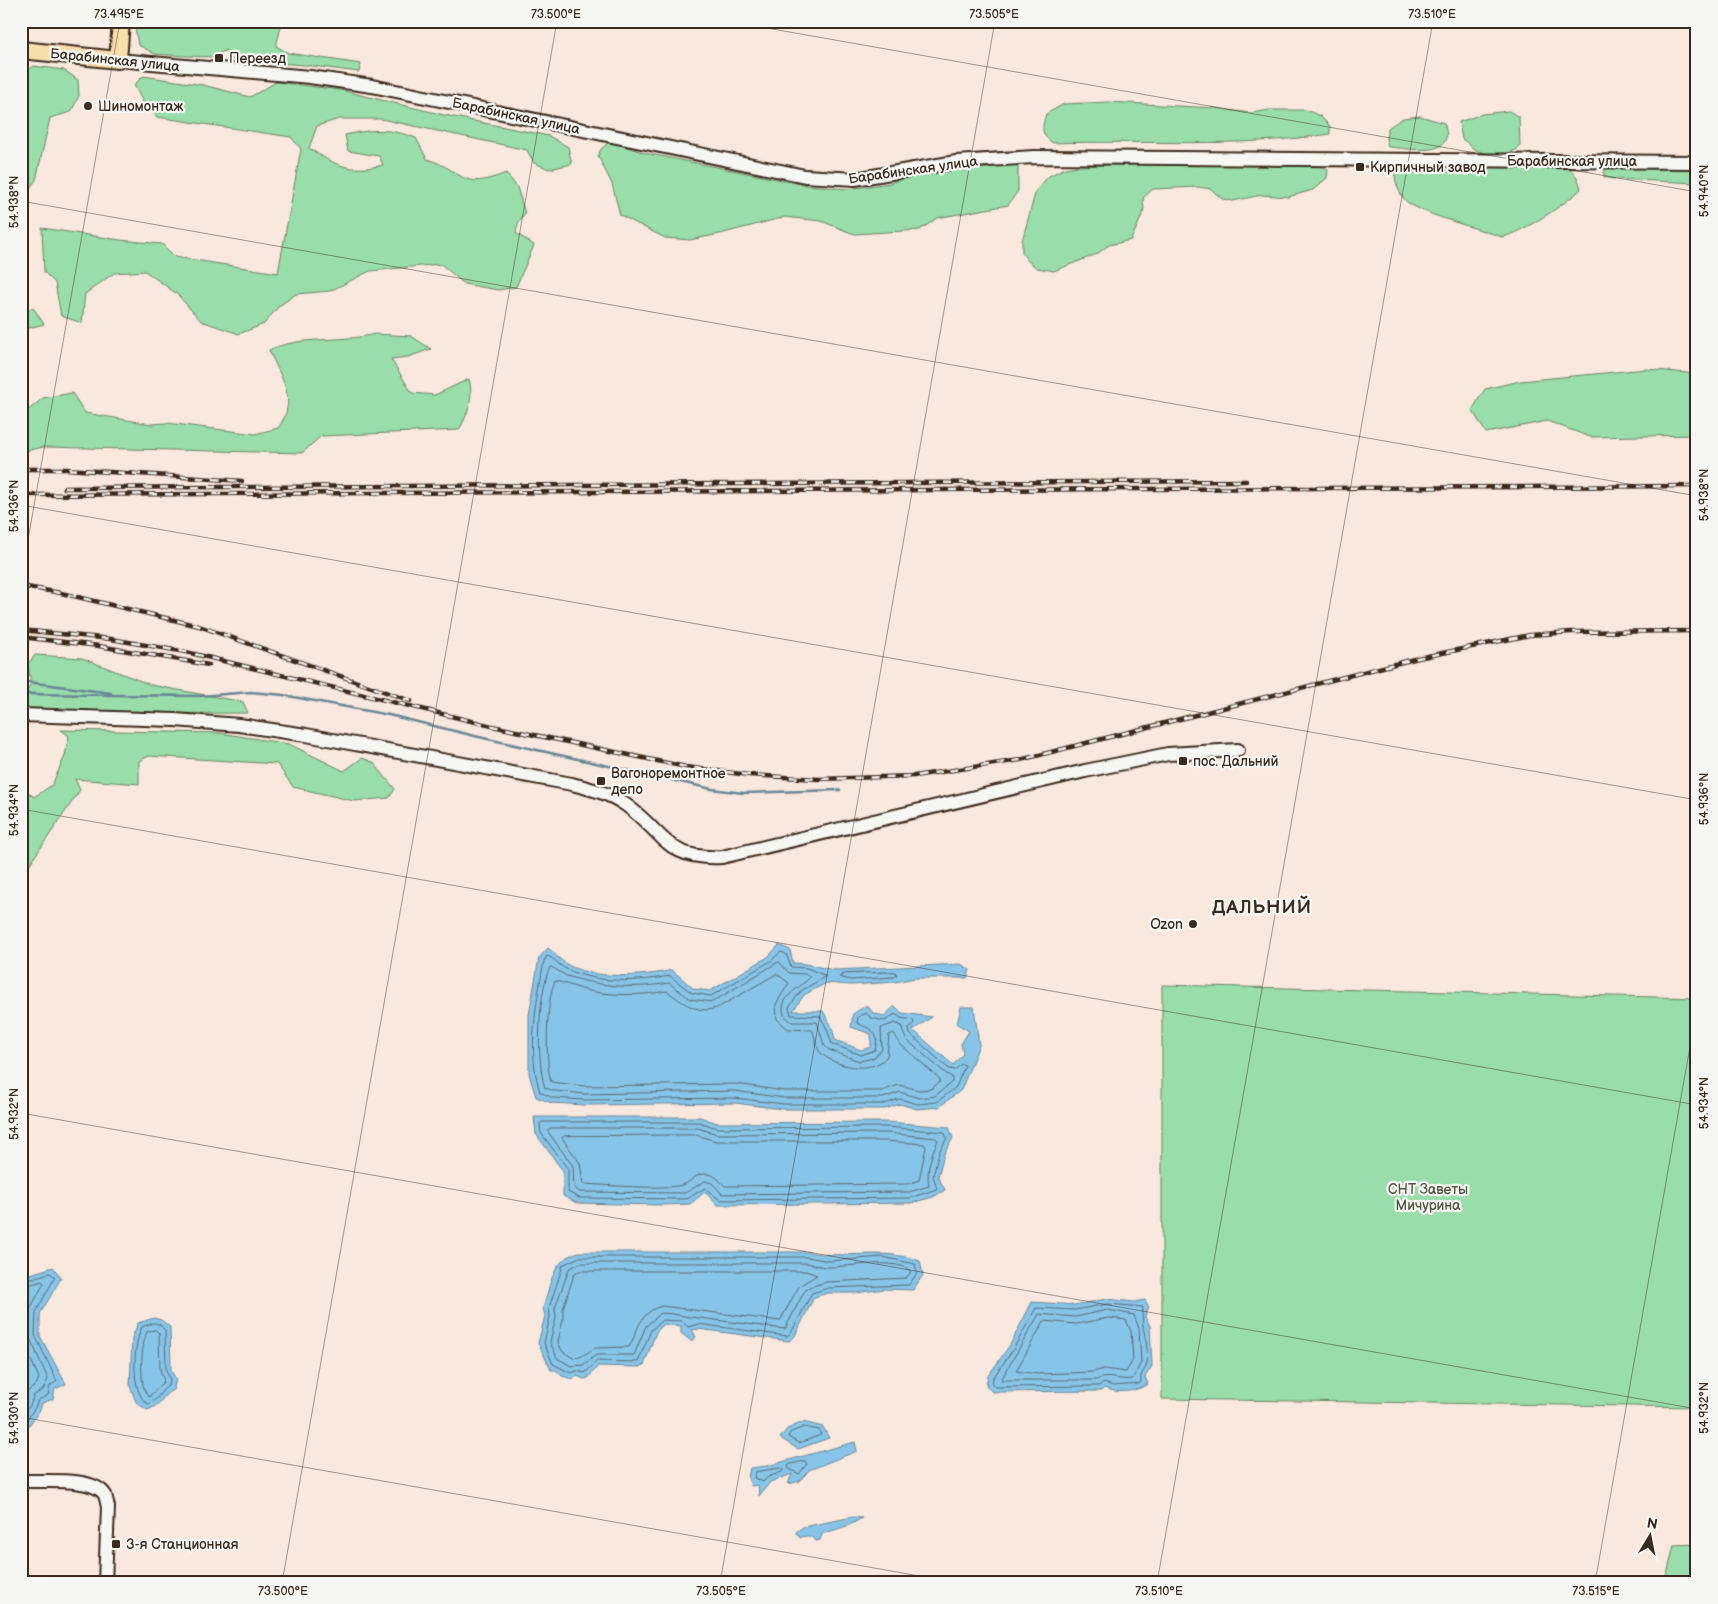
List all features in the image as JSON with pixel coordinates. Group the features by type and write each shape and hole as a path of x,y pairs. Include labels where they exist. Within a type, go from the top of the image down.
{"main road":[{"path":"118,60 121,21"},
{"name":"Барабинская улица","path":"21,50 118,60"}],"street":[{"name":"Барабинская улица","path":"118,60 219,71 310,77 372,86 805,176 833,179 879,176 956,162 1034,157 1697,162"},
{"path":"21,715 175,720 239,725 306,735 572,784 610,795 638,814 661,838 679,852 691,857 703,858 722,857 1077,772 1168,754 1238,750"},
{"path":"21,1482 82,1482 96,1487 105,1494 108,1507 105,1583"}],"green space":[{"path":"134,21 228,24 229,21 279,21 281,27 276,46 288,53 361,64 359,72 304,65 232,60 226,50 213,57 155,54 138,45"},
{"path":"34,66 64,70 78,80 79,96 71,112 50,118 36,180 21,200 21,75"},
{"path":"143,76 203,85 250,97 276,82 340,90 444,115 549,136 568,147 572,164 549,169 534,163 527,150 381,119 339,119 317,126 309,148 327,159 352,168 383,165 379,156 348,151 345,135 381,130 398,132 416,138 427,159 464,178 479,181 506,173 517,187 525,213 518,223 516,233 534,245 516,287 498,290 464,284 441,264 370,271 330,291 296,294 279,306 264,324 239,334 201,321 177,294 145,271 114,273 85,294 82,323 61,316 55,283 44,272 42,228 120,240 162,244 175,257 278,273 301,149 291,137 157,117 143,102 134,85"},
{"path":"1109,102 1214,108 1251,113 1269,110 1306,110 1320,116 1330,126 1330,134 1261,141 1053,143 1044,134 1043,127 1046,114 1064,104"},
{"path":"1509,111 1519,117 1520,147 1516,150 1506,154 1483,153 1474,149 1462,139 1459,122 1482,114"},
{"path":"1420,116 1444,123 1446,135 1444,143 1438,147 1418,150 1388,147 1386,138 1388,128 1403,118"},
{"path":"608,143 618,144 645,153 807,185 848,189 890,183 929,170 988,168 1014,163 1018,166 1018,191 1008,205 937,218 920,230 854,234 821,221 785,217 690,240 665,238 620,215 612,184 598,156 601,149"},
{"path":"1194,162 1320,166 1328,170 1327,178 1313,190 1288,197 1262,195 1233,201 1222,199 1211,189 1198,187 1153,189 1143,198 1144,211 1131,240 1109,245 1097,254 1054,271 1037,268 1022,253 1022,241 1036,190 1049,176 1065,168 1078,166"},
{"path":"1559,165 1568,168 1574,173 1581,189 1544,217 1521,230 1502,237 1439,217 1415,207 1407,202 1402,195 1395,178 1395,170 1405,166"},
{"path":"1607,168 1697,168 1697,183 1613,179 1604,177 1604,172"},
{"path":"21,307 34,309 44,324 21,330"},
{"path":"375,334 411,336 431,349 408,357 391,359 412,393 435,395 469,379 471,393 469,406 459,430 321,436 302,453 43,447 21,452 21,416 43,398 72,393 85,413 151,424 167,423 255,434 278,428 284,418 288,398 283,380 269,350 295,342 362,337"},
{"path":"1647,369 1697,374 1697,435 1590,437 1547,421 1486,433 1472,410 1485,389 1520,381"},
{"path":"35,655 82,658 151,685 243,702 248,713 94,714 21,711 21,693 25,694 31,684 28,664"},
{"path":"61,730 220,733 289,744 344,771 362,758 373,762 395,789 389,798 354,801 293,787 277,764 149,756 139,761 139,784 75,779 80,790 29,865 21,869 21,787 34,797 52,785 65,756 69,736"},
{"name":"СНТ Заветы Мичурина","path":"1162,985 1697,998 1697,1407 1162,1399"},
{"path":"1697,1544 1697,1583 1665,1583 1674,1545"}],"water":[{"path":"779,945 790,950 793,963 836,970 961,964 970,970 967,978 915,978 895,982 851,985 826,983 804,995 793,1011 823,1011 832,1027 835,1040 861,1050 871,1047 871,1034 851,1027 853,1014 867,1005 873,1013 884,1016 895,1006 902,1013 932,1017 913,1030 953,1065 963,1054 961,1044 969,1031 957,1024 961,1007 974,1007 979,1045 961,1090 939,1107 917,1109 900,1104 885,1109 783,1109 735,1103 585,1105 552,1103 536,1097 529,1074 529,1015 539,958 548,948 565,963 588,972 617,976 672,970 694,989 710,991 768,957"},
{"path":"534,1117 700,1117 717,1123 887,1122 949,1127 953,1138 944,1154 938,1177 945,1190 933,1197 911,1203 717,1205 705,1192 690,1204 577,1203 563,1196 563,1171 536,1134"},
{"path":"579,1252 808,1252 837,1255 878,1254 906,1257 920,1261 923,1275 913,1290 884,1289 855,1293 828,1293 814,1297 795,1336 789,1341 698,1329 692,1330 696,1337 691,1341 681,1333 681,1326 664,1324 656,1332 644,1365 639,1367 598,1366 588,1378 584,1379 577,1376 573,1379 562,1376 556,1370 551,1370 538,1343 545,1316 543,1308 554,1274 563,1260"},
{"path":"53,1267 61,1278 40,1314 40,1336 66,1384 55,1389 53,1399 42,1403 40,1410 21,1436 21,1277"},
{"path":"1107,1299 1134,1302 1145,1300 1149,1307 1145,1316 1150,1326 1152,1366 1145,1377 1148,1384 1138,1389 1127,1391 1104,1388 1101,1391 992,1392 986,1385 988,1376 1010,1345 1032,1302 1075,1305"},
{"path":"154,1318 161,1320 170,1327 171,1370 176,1380 173,1390 156,1406 147,1410 136,1402 130,1386 132,1338 138,1323"},
{"path":"803,1422 823,1427 829,1438 798,1449 780,1438 787,1429"},
{"path":"855,1442 857,1451 809,1470 800,1481 788,1484 792,1474 770,1482 759,1496 758,1485 751,1486 748,1478 750,1468 767,1466"},
{"path":"853,1517 862,1518 847,1526 822,1534 820,1540 816,1541 808,1536 800,1538 796,1532 803,1527"}],"waterway":[{"path":"21,681 111,693"},
{"path":"21,694 200,696 251,692 283,695 389,715 712,789 743,793 840,790"}],"railway":[{"path":"22,21 44,23"},
{"path":"21,469 66,469 242,481"},
{"path":"64,488 1246,481"},
{"path":"21,495 1697,486"},
{"path":"21,586 61,593 199,626 411,701"},
{"path":"21,630 111,639 186,652 492,726 686,767 749,775 819,779 914,776 1020,760 1418,658 1530,635 1571,632 1697,631"},
{"path":"21,637 99,646 209,665"}],"place":[{"name":"Переезд","path":"219,58"},
{"name":"Шиномонтаж","path":"88,106"},
{"name":"Кирпичный завод","path":"1360,167"},
{"name":"пос. Дальний","path":"1183,761"},
{"name":"Вагоноремонтное депо","path":"601,781"},
{"name":"Ozon","path":"1193,924"},
{"name":"3-я Станционная","path":"116,1544"}],"district":[{"name":"ДАЛЬНИЙ","path":"1262,907"}]}
